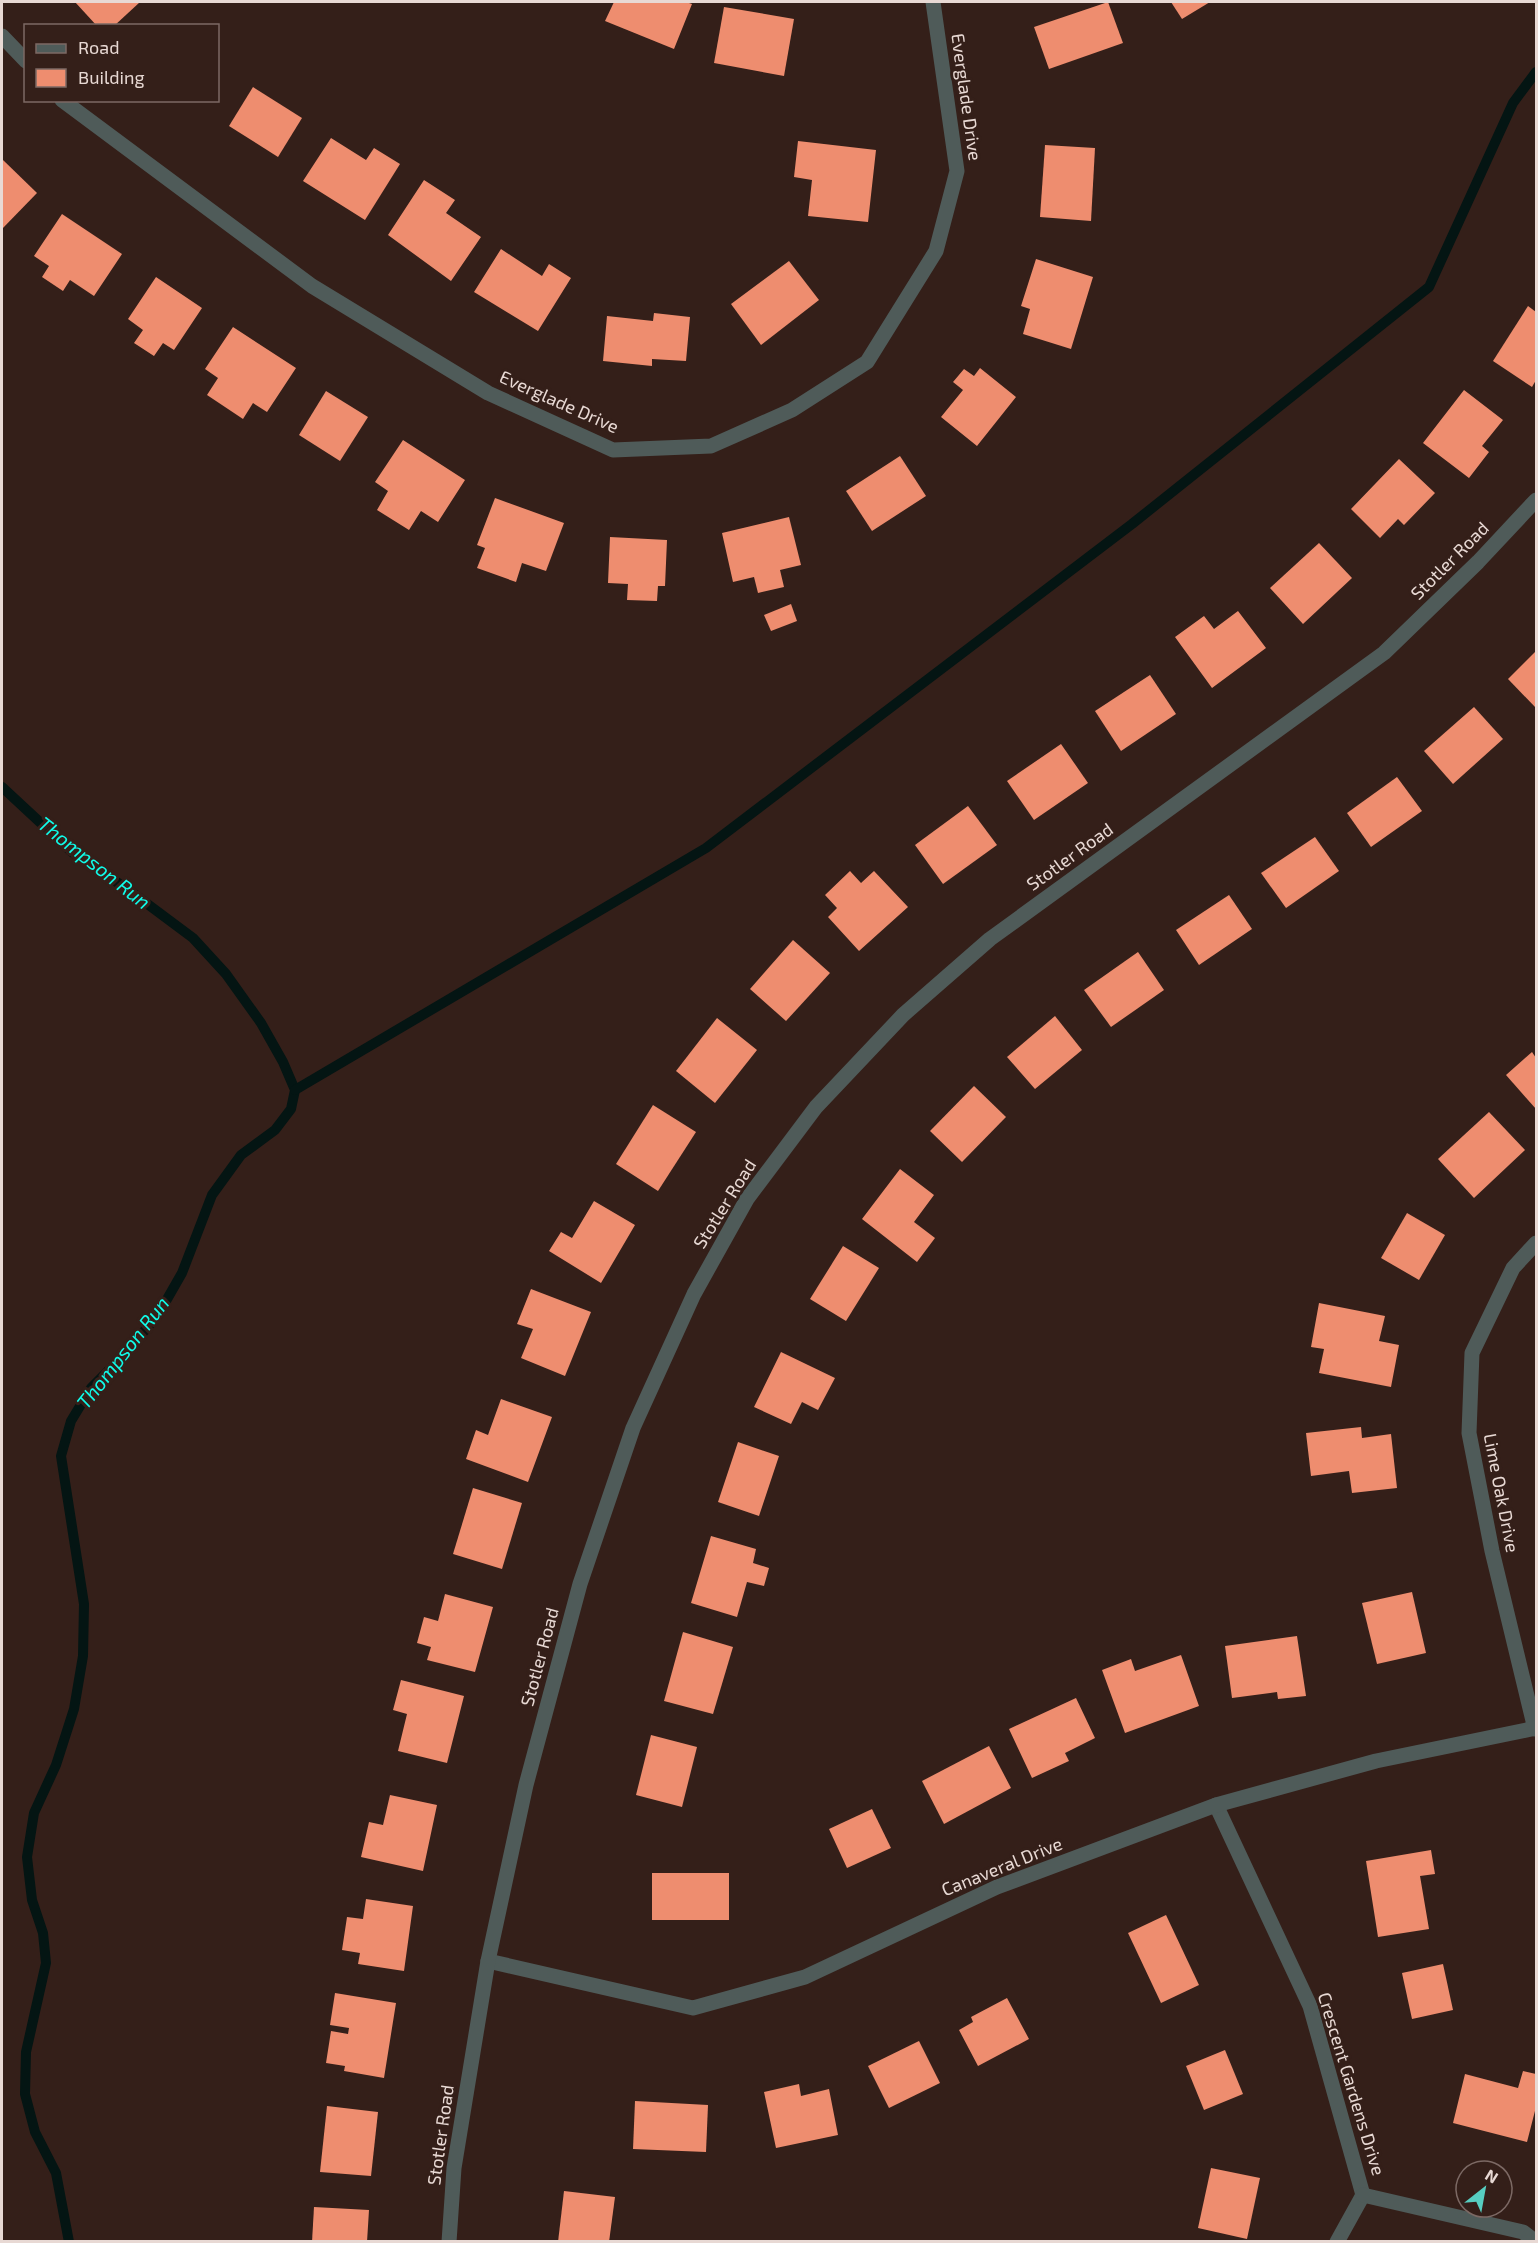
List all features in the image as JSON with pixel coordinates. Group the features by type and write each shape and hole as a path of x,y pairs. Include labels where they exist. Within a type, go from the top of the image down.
{"street":[{"name":"Everglade Drive","path":"65,102 312,286 488,393 613,450 711,446 792,410 867,362 936,250 957,171 933,2"},
{"path":"2,36 24,60"},
{"name":"Stotler Road","path":"449,2241 454,2168 488,1961 526,1785 580,1584 633,1428 694,1293 747,1198 816,1107 903,1015 990,939 1384,653 1478,562 1536,500"},
{"name":"Lime Oak Drive","path":"1536,1243 1513,1268 1472,1353 1469,1433 1492,1551 1536,1728"},
{"name":"Canaveral Drive","path":"488,1961 693,2008 805,1977 997,1887 1216,1805 1376,1761 1536,1728"},
{"name":"Crescent Gardens Drive","path":"1216,1805 1310,2006 1363,2195 1337,2241"},
{"path":"1363,2195 1523,2232 1536,2241"}],"building":[{"path":"75,2 140,2 116,24 95,24"},
{"path":"614,2 686,2 692,4 674,49 605,21"},
{"path":"1108,2 1123,43 1049,69 1034,27"},
{"path":"1171,2 1210,2 1182,19"},
{"path":"724,7 794,19 784,76 714,63"},
{"path":"253,87 302,118 278,157 229,126"},
{"path":"331,138 366,160 374,148 400,164 365,220 303,181"},
{"path":"798,141 876,150 868,222 808,216 812,180 794,177"},
{"path":"1045,145 1095,148 1091,221 1040,217"},
{"path":"2,159 37,193 2,229"},
{"path":"424,180 455,200 446,213 481,237 451,281 388,235"},
{"path":"62,214 122,254 94,296 70,280 63,291 42,277 49,266 34,256"},
{"path":"501,249 542,276 549,264 571,278 538,331 474,292"},
{"path":"1036,259 1093,277 1071,349 1023,334 1030,309 1021,306"},
{"path":"789,261 819,300 761,345 731,304"},
{"path":"156,277 202,308 174,350 163,343 154,356 134,343 143,330 128,319"},
{"path":"1528,306 1536,312 1536,380 1532,387 1493,361"},
{"path":"654,313 690,317 686,361 652,359 652,366 603,361 607,316 653,321"},
{"path":"233,327 296,368 267,412 253,403 243,419 207,395 218,378 205,369"},
{"path":"980,368 1016,397 977,446 941,417 963,390 953,382 964,369 974,376"},
{"path":"1464,390 1503,420 1482,446 1489,452 1469,478 1423,443"},
{"path":"326,391 368,417 340,461 299,435"},
{"path":"403,440 465,480 438,522 421,511 409,530 377,510 388,491 375,482"},
{"path":"900,456 926,496 872,531 846,491"},
{"path":"1399,459 1435,493 1404,525 1398,519 1380,538 1351,509"},
{"path":"495,498 564,523 546,571 522,563 516,582 477,568 485,548 477,545"},
{"path":"789,517 801,565 780,570 784,587 758,593 754,577 733,582 722,533"},
{"path":"610,537 667,540 665,586 658,586 657,601 627,600 628,584 608,583"},
{"path":"1319,543 1352,578 1303,624 1270,588"},
{"path":"791,604 797,621 771,631 764,615"},
{"path":"1238,611 1266,648 1212,688 1175,637 1204,616 1214,629"},
{"path":"1536,651 1536,708 1508,679"},
{"path":"1150,675 1176,714 1121,751 1095,711"},
{"path":"1474,707 1503,739 1453,784 1424,751"},
{"path":"1061,744 1088,783 1034,820 1007,781"},
{"path":"1397,777 1422,811 1371,847 1347,813"},
{"path":"968,806 997,845 943,884 915,845"},
{"path":"1315,837 1339,871 1286,908 1261,873"},
{"path":"850,871 861,883 874,871 908,907 859,951 828,917 837,908 825,895"},
{"path":"1229,895 1252,929 1199,965 1176,930"},
{"path":"793,940 830,973 786,1021 750,989"},
{"path":"1138,952 1164,990 1111,1027 1084,990"},
{"path":"1055,1016 1082,1050 1035,1089 1007,1057"},
{"path":"717,1018 757,1050 715,1103 676,1071"},
{"path":"1532,1052 1536,1058 1536,1109 1506,1075"},
{"path":"974,1086 1006,1117 962,1162 930,1131"},
{"path":"653,1105 696,1132 658,1191 616,1164"},
{"path":"1489,1112 1525,1150 1474,1198 1438,1159"},
{"path":"900,1169 934,1195 914,1222 935,1238 917,1262 862,1219"},
{"path":"594,1201 635,1225 601,1283 549,1251 561,1232 572,1238"},
{"path":"1407,1213 1445,1235 1419,1280 1381,1258"},
{"path":"843,1246 879,1268 846,1321 810,1299"},
{"path":"531,1289 591,1312 565,1376 521,1358 533,1329 517,1324"},
{"path":"1319,1303 1385,1316 1379,1341 1399,1345 1391,1387 1319,1373 1324,1349 1311,1347"},
{"path":"781,1352 835,1378 818,1410 802,1402 791,1424 754,1407"},
{"path":"501,1399 552,1417 528,1482 466,1459 476,1430 488,1435"},
{"path":"1361,1427 1362,1438 1391,1434 1397,1488 1352,1493 1349,1471 1311,1476 1306,1433"},
{"path":"738,1442 779,1456 759,1516 718,1502"},
{"path":"473,1488 522,1503 502,1569 453,1554"},
{"path":"711,1536 756,1549 753,1563 769,1568 764,1586 747,1582 737,1617 691,1603"},
{"path":"1412,1592 1426,1653 1377,1664 1362,1603"},
{"path":"445,1594 493,1607 475,1672 427,1660 431,1647 417,1643 424,1617 438,1621"},
{"path":"683,1632 733,1647 713,1714 664,1701"},
{"path":"1297,1636 1306,1696 1278,1699 1277,1692 1232,1698 1225,1646"},
{"path":"1181,1655 1199,1706 1125,1733 1102,1670 1131,1659 1135,1671"},
{"path":"401,1680 464,1696 447,1763 398,1751 407,1714 393,1710"},
{"path":"1076,1698 1095,1738 1065,1753 1069,1761 1032,1778 1009,1729"},
{"path":"651,1735 697,1747 682,1807 636,1795"},
{"path":"989,1746 1011,1788 944,1824 922,1781"},
{"path":"390,1795 437,1805 423,1871 361,1857 369,1822 383,1825"},
{"path":"872,1809 891,1848 847,1868 829,1829"},
{"path":"1431,1850 1435,1874 1420,1876 1429,1929 1378,1937 1366,1861"},
{"path":"652,1873 729,1873 729,1920 652,1920"},
{"path":"366,1899 413,1906 404,1971 358,1964 360,1953 342,1950 347,1917 363,1919"},
{"path":"1166,1915 1199,1985 1161,2003 1128,1933"},
{"path":"1443,1964 1453,2010 1412,2019 1402,1973"},
{"path":"335,1993 396,2003 384,2078 344,2071 345,2066 326,2063 331,2031 348,2034 349,2028 330,2025"},
{"path":"1007,1998 1029,2039 978,2066 959,2030 973,2022 971,2017"},
{"path":"919,2041 940,2083 889,2108 868,2066"},
{"path":"1225,2050 1243,2094 1204,2110 1186,2066"},
{"path":"1523,2071 1536,2074 1536,2107 1527,2142 1453,2123 1465,2074 1518,2088"},
{"path":"799,2084 801,2096 829,2089 838,2135 776,2148 764,2092"},
{"path":"635,2101 708,2105 706,2152 633,2149"},
{"path":"327,2106 378,2112 371,2176 320,2172"},
{"path":"1211,2168 1260,2178 1247,2239 1198,2228"},
{"path":"564,2191 615,2197 609,2242 558,2242"},
{"path":"314,2207 369,2210 367,2242 312,2242"}],"waterway":[{"path":"295,1090 706,848 1132,524 1429,287 1513,103 1536,72"},
{"name":"Thompson Run","path":"2,787 72,852 130,891 193,938 226,974 261,1023 283,1062 295,1090 291,1109 275,1130 241,1155 212,1195 182,1273 158,1315 122,1357 91,1388 71,1421 61,1456 84,1604 83,1656 74,1709 56,1765 34,1813 27,1857 32,1900 43,1933 46,1963 26,2052 25,2094 35,2132 56,2173 69,2242"}]}
